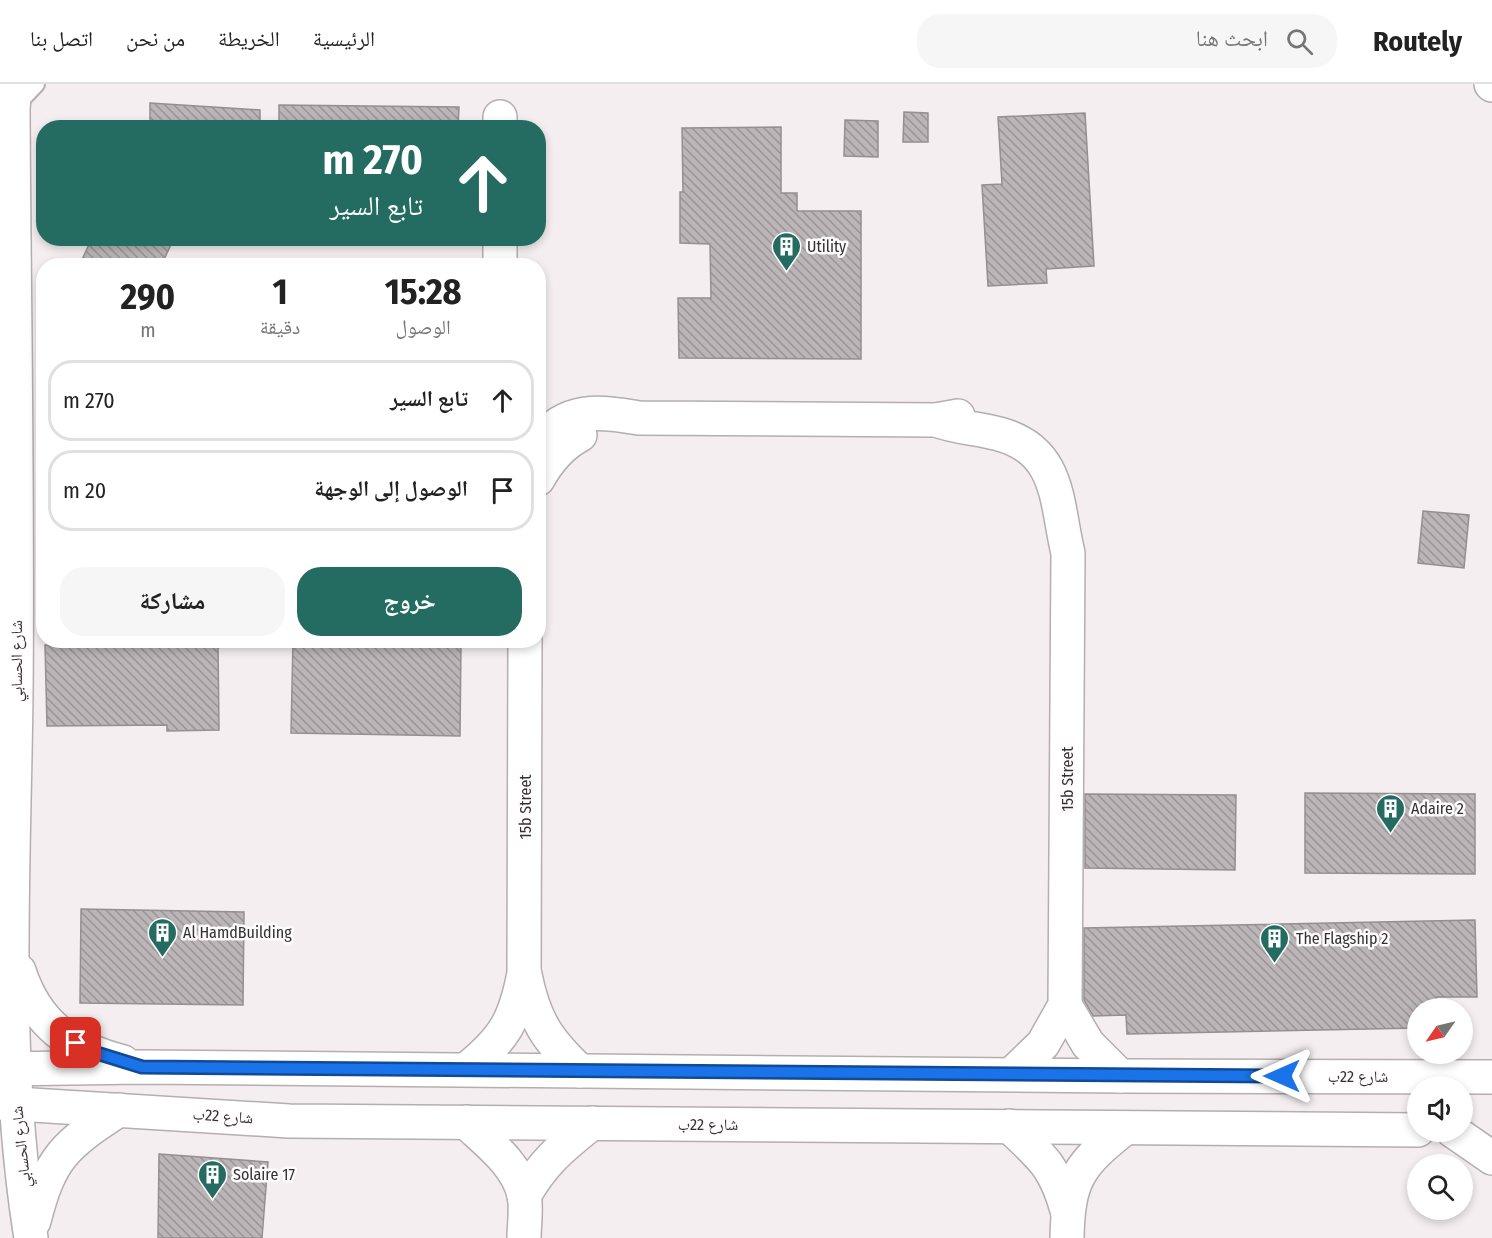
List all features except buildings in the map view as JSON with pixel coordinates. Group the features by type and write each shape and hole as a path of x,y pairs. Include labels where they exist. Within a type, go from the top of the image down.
{"street":[{"name":"شارع الحسابي","path":"14,97 16,647 13,954 8,1104 31,1236"},
{"name":"15b Street","path":"546,433 562,422 585,413 609,413 639,418 936,420 957,416 990,416 1010,419 1041,433 1052,442 1067,465 1072,479 1074,528 1068,553 1065,1005 1043,1044 1012,1074"},
{"name":"15b Street","path":"546,467 553,457 575,438 601,426 639,418"},
{"name":"15b Street","path":"466,1069 489,1051 507,1028 519,1002 524,973 525,648"},
{"path":"13,954 26,992 42,1017 63,1036 87,1050 142,1067"},
{"name":"15b Street","path":"524,973 530,1002 542,1028 559,1052 580,1071"},
{"path":"1065,1005 1088,1044 1120,1076"},
{"path":"1479,1076 1492,1056"},
{"name":"شارع 22ب","path":"8,1069 142,1067 1120,1076 1479,1076"},
{"name":"شارع 22ب","path":"8,1104 289,1120 1407,1130"},
{"path":"31,1236 44,1186 62,1154 82,1134 119,1110"},
{"path":"466,1122 503,1156 516,1175 524,1196 524,1238"},
{"path":"524,1196 549,1159 592,1123"},
{"path":"1009,1126 1048,1164 1061,1186 1067,1224"},
{"path":"1067,1224 1072,1187 1083,1167 1098,1149 1125,1128"},
{"path":"1473,1131 1492,1131"},
{"path":"1469,1142 1492,1158"}],"lane":[{"path":"14,97 36,84"}],"place":[{"name":"Utility","path":"786,272"},
{"name":"Adaire 2","path":"1390,834"},
{"name":"Al HamdBuilding","path":"162,958"},
{"name":"The Flagship 2","path":"1275,964"},
{"name":"Solaire 17","path":"212,1200"}],"route":[{"path":"76,1043 87,1050 142,1067 1282,1076"}]}
